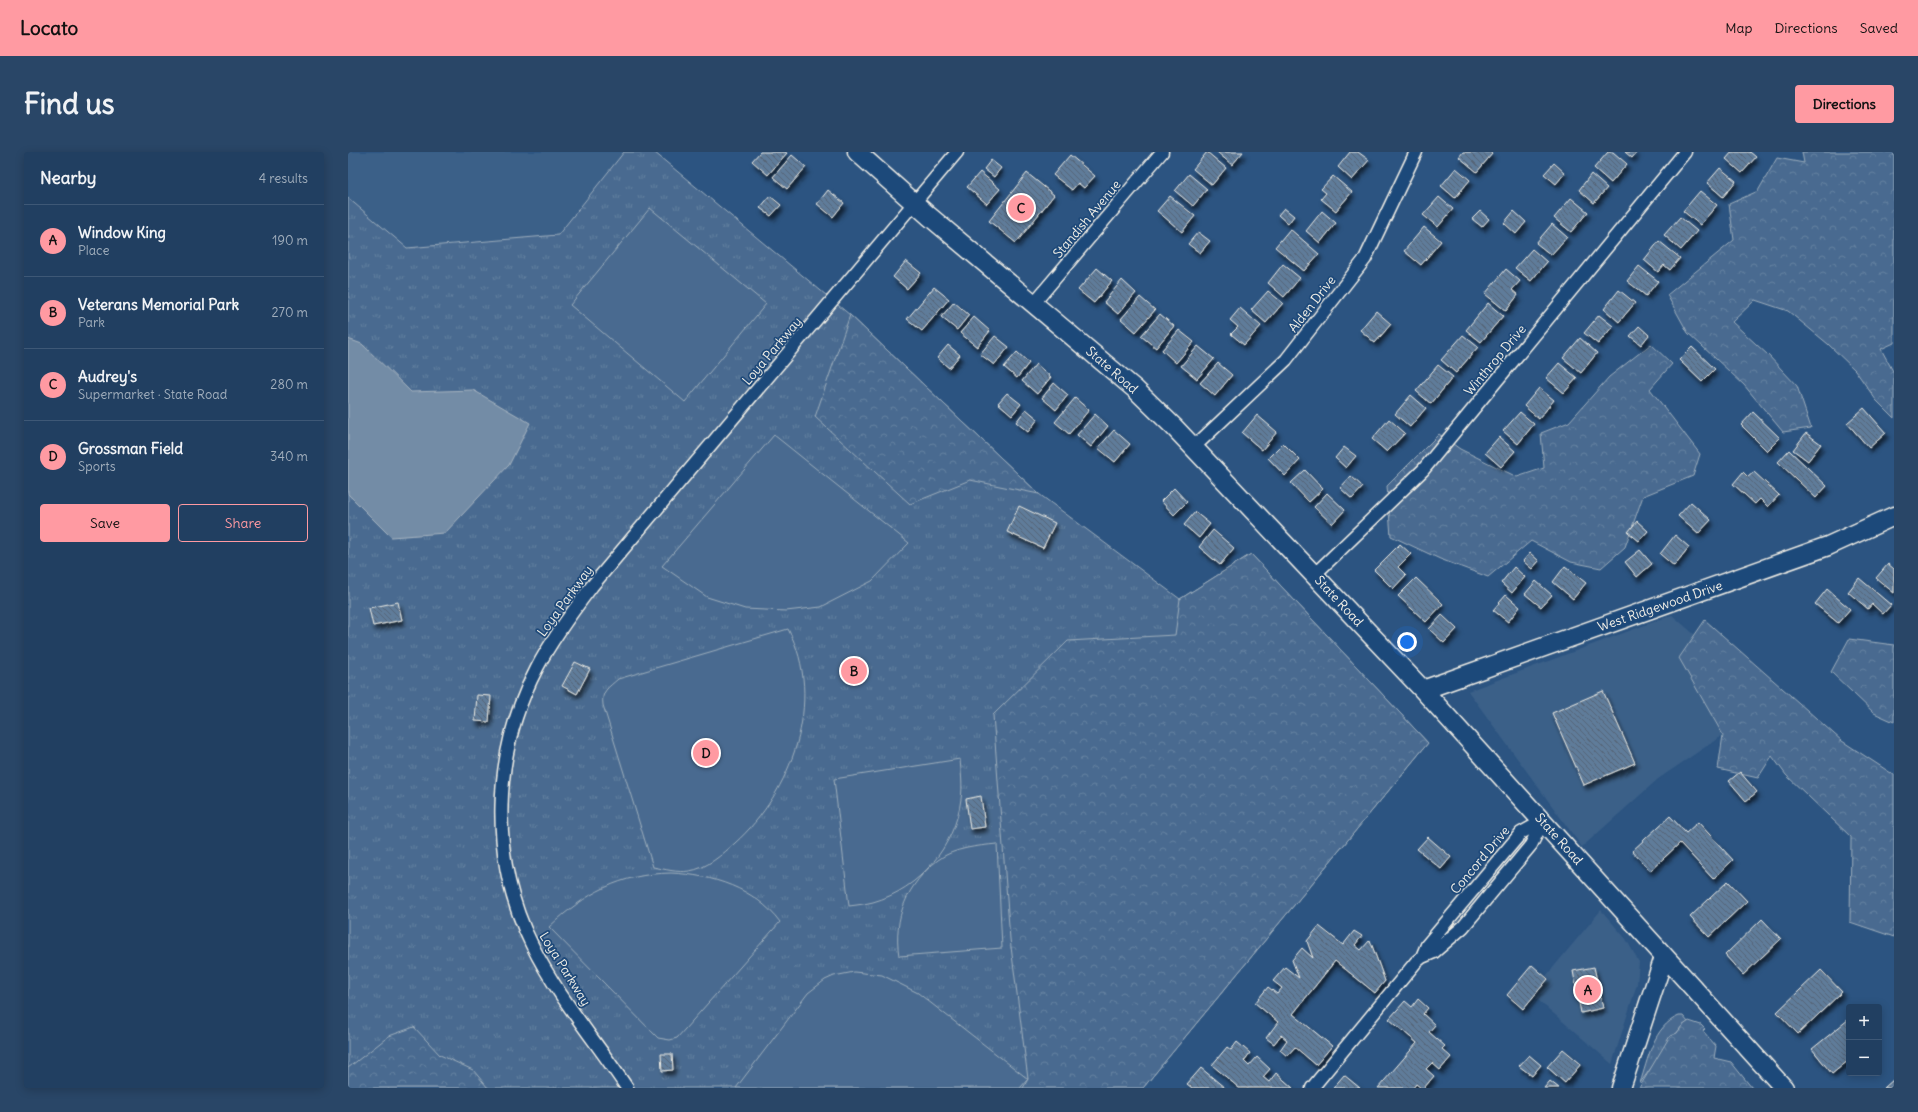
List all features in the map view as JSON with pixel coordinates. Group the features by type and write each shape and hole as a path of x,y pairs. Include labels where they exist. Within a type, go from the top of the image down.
{"main road":[{"name":"State Road","path":"857,152 1135,389 1194,447 1423,690 1784,1088"},
{"name":"West Ridgewood Drive","path":"1423,690 1828,546 1894,516"},
{"path":"1621,1088 1664,957"}],"street":[{"name":"Loya Parkway","path":"627,1088 541,962 526,932 514,900 506,866 501,809 505,770 519,709 536,669 550,645 592,586 957,152"},
{"name":"Standish Avenue","path":"1034,304 1162,152"},
{"name":"Alden Drive","path":"1194,447 1286,360 1365,259 1416,152"},
{"name":"Winthrop Drive","path":"1314,575 1423,470 1686,152"},
{"name":"Concord Drive","path":"1312,1088 1422,957 1427,945 1521,833 1543,821"}],"shaded area":[{"path":"348,152 624,152 558,235 407,248 348,198"},
{"path":"348,339 362,344 411,392 473,390 530,423 509,465 445,533 391,537 348,494"},
{"path":"1672,615 1695,635 1679,658 1723,735 1658,779 1582,847 1468,691"},
{"path":"1601,910 1626,939 1639,962 1637,984 1612,1064 1531,994"}],"green space":[{"path":"624,152 654,152 850,315 1039,494 1180,599 1251,554 1428,743 1143,1088 348,1088 348,198 407,248 558,235"},
{"path":"1802,152 1894,152 1894,343 1881,349 1894,373 1894,418 1876,400 1855,370 1828,344 1788,311 1755,300 1732,322 1768,355 1797,386 1811,428 1783,432 1744,385 1688,333 1667,295 1734,240 1729,204 1758,191 1777,158 1804,163"},
{"path":"650,208 766,304 685,402 570,305"},
{"path":"850,315 1039,494 970,480 910,504 815,417"},
{"path":"1651,344 1672,364 1650,389 1700,454 1693,476 1643,496 1625,547 1601,568 1571,562 1531,541 1488,577 1440,559 1391,536 1387,486 1439,434 1460,449 1517,477 1544,468 1541,433 1569,422 1609,377"},
{"path":"774,435 909,543 872,581 821,607 786,611 745,609 707,597 662,566"},
{"path":"1251,554 1428,743 1143,1088 1023,1088 1028,1079 1010,939 993,715 1068,641 1175,635 1180,599"},
{"path":"1705,620 1842,741 1894,775 1894,937 1850,922 1851,837 1786,775 1772,756 1758,778 1718,769 1723,735 1679,658"},
{"path":"788,629 799,657 804,685 803,715 797,744 786,772 772,798 755,822 735,843 708,864 695,870 680,872 653,867 603,705 604,693 608,687 618,679"},
{"path":"1849,639 1894,645 1894,722 1874,713 1831,672"},
{"path":"960,759 962,779 961,799 951,833 943,849 920,876 906,887 890,896 873,902 849,906 834,779"},
{"path":"997,844 1002,948 899,956 898,928 901,915 910,891 927,869 944,856 958,850"},
{"path":"671,873 686,874 717,880 732,886 758,900 770,910 780,922 677,1038 670,1040 658,1038 549,927 576,904 605,888 636,877"},
{"path":"854,972 882,975 918,993 1028,1079 1020,1088 736,1088 808,993 825,980 834,976"},
{"path":"1679,1016 1683,1016 1688,1022 1682,1026 1640,1083 1649,1054 1657,1036 1663,1027"},
{"path":"1689,1021 1701,1025 1705,1029 1703,1031 1716,1046 1714,1058 1731,1062 1752,1088 1639,1088 1670,1036 1677,1033 1682,1026"},
{"path":"414,1027 440,1055 473,1070 488,1088 348,1088 348,1068 389,1036"}],"building":[{"path":"760,152 787,153 768,175 752,161"},
{"path":"1207,152 1226,168 1212,185 1193,169"},
{"path":"1217,152 1243,152 1232,165"},
{"path":"1350,152 1358,152 1369,160 1352,180 1338,167"},
{"path":"1463,152 1490,152 1492,154 1477,172 1459,157"},
{"path":"1608,152 1613,152 1627,164 1611,183 1594,168"},
{"path":"1625,152 1637,152 1632,158"},
{"path":"1732,152 1750,152 1756,157 1742,173 1726,159"},
{"path":"792,155 806,167 787,189 773,177"},
{"path":"1070,155 1095,176 1084,188 1078,183 1072,190 1053,175"},
{"path":"991,160 1001,168 994,177 984,169"},
{"path":"1554,163 1565,173 1556,184 1544,174"},
{"path":"1456,168 1470,180 1455,198 1441,186"},
{"path":"1720,168 1736,181 1723,197 1707,183"},
{"path":"980,172 1000,189 987,204 967,187"},
{"path":"1027,173 1054,195 1016,243 989,221"},
{"path":"1189,174 1207,189 1193,206 1175,191"},
{"path":"1591,174 1607,188 1594,203 1579,190"},
{"path":"1333,176 1352,192 1336,211 1321,199 1326,193 1321,189"},
{"path":"828,190 844,203 833,217 817,204"},
{"path":"1700,191 1717,205 1700,225 1683,211"},
{"path":"770,196 781,205 771,216 760,208"},
{"path":"1170,196 1195,216 1182,232 1157,211"},
{"path":"1439,197 1453,209 1438,227 1423,215"},
{"path":"1571,198 1588,212 1571,232 1554,218"},
{"path":"1284,208 1294,216 1288,224 1278,215"},
{"path":"1322,211 1336,223 1320,243 1306,231"},
{"path":"1480,211 1489,219 1482,227 1472,219"},
{"path":"1514,211 1526,222 1516,234 1504,223"},
{"path":"1680,217 1697,231 1681,250 1664,235"},
{"path":"1552,224 1567,237 1551,255 1536,243"},
{"path":"1424,227 1441,241 1421,265 1404,251"},
{"path":"1290,229 1319,254 1304,271 1275,247"},
{"path":"1198,232 1210,241 1200,253 1188,244"},
{"path":"1659,241 1680,258 1670,270 1664,265 1658,272 1644,260"},
{"path":"1532,249 1547,262 1531,281 1515,268"},
{"path":"906,261 921,273 907,289 893,277"},
{"path":"1283,264 1300,278 1284,297 1268,283"},
{"path":"1639,266 1658,281 1646,296 1627,281"},
{"path":"1097,268 1112,281 1094,303 1078,290"},
{"path":"1506,269 1520,281 1512,290 1518,295 1506,311 1485,294"},
{"path":"1122,280 1136,293 1118,314 1104,302"},
{"path":"934,287 949,299 922,331 907,319"},
{"path":"1619,290 1635,303 1619,322 1604,309"},
{"path":"1268,291 1283,303 1266,323 1251,310"},
{"path":"1140,297 1155,310 1136,332 1121,319"},
{"path":"954,302 969,315 957,330 941,317"},
{"path":"1488,303 1503,316 1481,342 1466,330"},
{"path":"1240,308 1261,326 1244,345 1231,334 1238,327 1230,320"},
{"path":"1376,311 1391,324 1375,343 1360,330"},
{"path":"1160,314 1174,326 1156,348 1141,336"},
{"path":"1599,315 1613,326 1598,344 1584,333"},
{"path":"974,317 990,331 977,347 960,333"},
{"path":"1639,326 1649,335 1641,345 1630,336"},
{"path":"1179,330 1194,342 1176,363 1162,350"},
{"path":"1463,335 1478,347 1456,373 1441,360"},
{"path":"995,336 1009,347 994,365 980,354"},
{"path":"1580,338 1597,353 1581,373 1563,358"},
{"path":"948,345 960,355 949,368 937,358"},
{"path":"1198,346 1214,359 1197,379 1181,366"},
{"path":"1692,347 1715,369 1702,382 1679,360"},
{"path":"1017,352 1029,363 1017,378 1004,367"},
{"path":"1218,363 1232,375 1215,396 1200,383"},
{"path":"1559,363 1577,378 1564,393 1546,378"},
{"path":"1036,364 1051,377 1037,394 1022,381"},
{"path":"1438,365 1453,377 1431,404 1416,391"},
{"path":"1054,383 1068,395 1056,410 1042,398"},
{"path":"1539,388 1554,400 1539,419 1524,406"},
{"path":"1007,393 1021,404 1012,415 998,403"},
{"path":"1411,395 1426,408 1410,427 1395,414"},
{"path":"1075,398 1089,410 1069,434 1055,422"},
{"path":"1864,408 1886,433 1869,448 1847,423"},
{"path":"1026,409 1038,419 1028,432 1016,422"},
{"path":"1520,412 1534,424 1518,444 1503,431"},
{"path":"1753,412 1780,438 1767,451 1741,425"},
{"path":"1095,414 1108,426 1091,447 1077,435"},
{"path":"1257,415 1277,432 1262,450 1242,433"},
{"path":"1389,419 1405,433 1387,452 1372,439"},
{"path":"1114,430 1130,444 1115,462 1098,448"},
{"path":"1806,433 1821,444 1808,461 1793,450"},
{"path":"1499,437 1515,451 1501,467 1485,453"},
{"path":"1283,443 1300,460 1285,476 1268,458"},
{"path":"1344,447 1356,456 1346,468 1335,458"},
{"path":"1789,450 1827,486 1816,498 1778,462"},
{"path":"1305,470 1323,489 1309,502 1291,483"},
{"path":"1743,472 1748,477 1754,472 1779,495 1768,507 1760,499 1755,504 1733,484"},
{"path":"1351,476 1363,487 1352,499 1340,488"},
{"path":"1174,488 1187,502 1174,515 1161,501"},
{"path":"1327,493 1345,510 1332,524 1314,507"},
{"path":"1691,502 1711,520 1698,534 1678,516"},
{"path":"1019,506 1055,523 1043,548 1007,532"},
{"path":"1195,512 1210,524 1199,538 1184,525"},
{"path":"1637,521 1648,531 1639,541 1628,532"},
{"path":"1213,530 1234,548 1220,565 1199,547"},
{"path":"1675,535 1689,547 1674,566 1660,554"},
{"path":"1400,544 1411,554 1398,567 1406,575 1393,589 1374,570"},
{"path":"1640,550 1652,564 1637,577 1625,562"},
{"path":"1530,553 1539,561 1532,569 1523,561"},
{"path":"1888,564 1894,569 1894,593 1876,578"},
{"path":"1565,566 1586,583 1573,599 1553,582"},
{"path":"1514,567 1525,577 1512,593 1501,583"},
{"path":"1416,578 1443,604 1426,622 1398,596"},
{"path":"1859,578 1891,605 1883,614 1872,604 1868,609 1848,592"},
{"path":"1536,581 1552,595 1541,607 1525,594"},
{"path":"1827,589 1850,609 1838,623 1815,604"},
{"path":"1506,595 1520,607 1508,622 1493,610"},
{"path":"398,602 402,620 373,626 369,608"},
{"path":"1442,615 1457,629 1444,643 1429,629"},
{"path":"575,662 590,669 577,694 562,686"},
{"path":"1603,691 1635,763 1584,785 1552,713"},
{"path":"477,695 491,696 489,722 475,721"},
{"path":"1740,772 1757,792 1746,801 1729,781"},
{"path":"981,796 985,827 970,829 966,799"},
{"path":"1670,816 1686,833 1698,822 1733,860 1713,879 1680,843 1650,871 1632,851"},
{"path":"1428,837 1451,857 1441,869 1417,849"},
{"path":"1728,881 1747,901 1709,937 1690,917"},
{"path":"1762,919 1781,939 1743,975 1725,955"},
{"path":"1319,926 1343,945 1354,931 1362,936 1355,945 1361,950 1370,940 1385,981 1375,993 1335,961 1293,1014 1332,1046 1316,1065 1295,1047 1287,1056 1280,1050 1287,1040 1281,1035 1274,1044 1266,1038 1278,1022 1255,1003 1268,987 1277,994 1282,988 1273,981 1285,967 1299,978 1292,960 1302,948 1313,958 1307,941"},
{"path":"1532,965 1548,979 1523,1009 1507,995"},
{"path":"1594,967 1603,1008 1581,1013 1573,971"},
{"path":"1821,970 1842,992 1798,1034 1777,1012"},
{"path":"1418,999 1428,1008 1423,1014 1435,1025 1429,1032 1445,1046 1442,1049 1451,1057 1440,1070 1432,1063 1426,1069 1434,1076 1424,1088 1421,1088 1416,1084 1413,1088 1378,1088 1417,1043 1389,1019 1405,1001 1412,1007"},
{"path":"1846,1021 1846,1062 1832,1074 1812,1049"},
{"path":"1237,1042 1250,1053 1244,1061 1249,1066 1257,1057 1270,1069 1263,1077 1269,1082 1276,1073 1293,1088 1239,1088 1212,1065 1227,1047 1231,1050"},
{"path":"1563,1049 1581,1064 1565,1083 1547,1067"},
{"path":"661,1054 672,1054 673,1070 662,1071"},
{"path":"1529,1055 1541,1065 1532,1076 1519,1066"},
{"path":"1201,1068 1225,1088 1192,1088 1187,1084"},
{"path":"1344,1075 1360,1088 1333,1088"},
{"path":"1894,1079 1894,1088 1884,1088"},
{"path":"1550,1081 1559,1088 1544,1088"}],"place":[{"name":"Audrey's","path":"1021,208"},
{"name":"Veterans Memorial Park","path":"854,671"},
{"name":"Grossman Field","path":"706,753"},
{"name":"Window King","path":"1588,990"}]}
